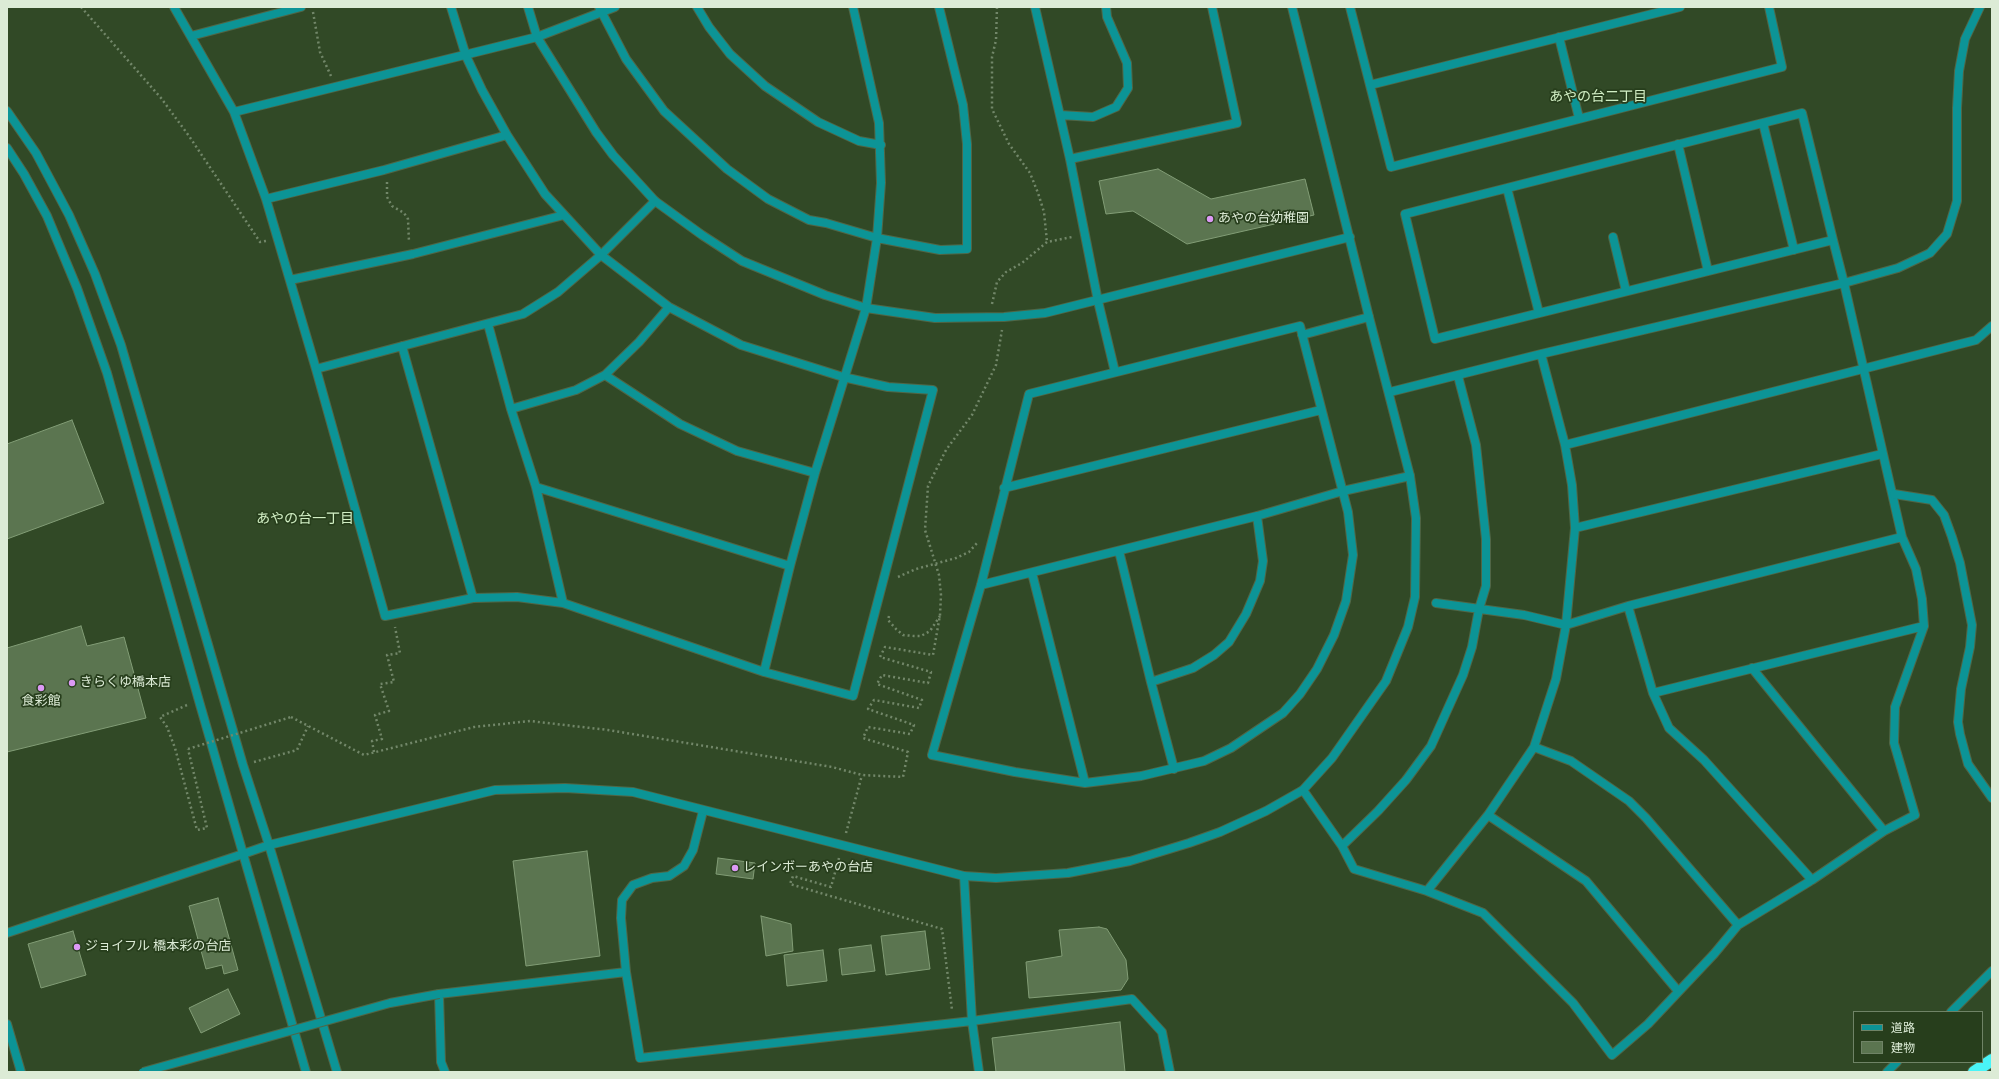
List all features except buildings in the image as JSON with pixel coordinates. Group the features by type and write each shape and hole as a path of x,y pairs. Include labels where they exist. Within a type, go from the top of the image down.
{"highway":[{"path":"1974,1072 1992,1060"}],"street":[{"path":"174,7 234,112 266,199 316,369 385,616 473,598 518,597 563,603 764,672 853,696 933,390 888,387 843,377 741,345 669,307 601,255 544,194 507,135 482,90 466,56 451,7"},
{"path":"191,36 301,7"},
{"path":"528,7 537,37 596,132 613,155 655,201 702,235 742,261 818,293 866,308 935,318 992,318 1045,313 1098,301 1350,236"},
{"path":"234,112 466,56 537,37 600,9 615,7"},
{"path":"698,7 709,27 730,54 765,86 818,122 859,141 881,145"},
{"path":"764,672 815,473 843,377 866,308 877,238 880,203 881,145 879,123 853,7"},
{"path":"600,9 626,58 664,111 727,169 768,199 809,220 826,223 877,238 940,250 967,248 967,144 963,105 939,7"},
{"path":"1035,7 1070,159 1098,301 1115,372"},
{"path":"1060,115 1093,117 1116,107 1128,88 1127,63 1107,17 1106,7"},
{"path":"1070,159 1237,123 1212,7"},
{"path":"7,932 269,845 495,790 565,788 633,792 964,876 996,878 1068,874 1130,861 1220,832 1266,811 1302,790 1332,758 1386,681 1408,627 1415,596 1416,526 1410,476 1390,392 1369,317 1292,7"},
{"path":"1350,7 1391,167 1782,67 1769,7"},
{"path":"1370,85 1680,7"},
{"path":"1390,392 1541,354 1844,283 1905,265 1930,253 1947,234 1957,201 1957,108 1959,71 1966,39 1980,7"},
{"path":"1559,37 1579,118"},
{"path":"7,111 36,153 69,215 95,274 121,345 243,765 269,845 336,1072"},
{"path":"1302,790 1342,846 1354,869 1427,891 1483,912 1573,1003 1612,1055 1648,1024 1714,954 1738,925 1812,880 1884,831 1915,815 1894,743 1895,707 1924,626 1922,599 1916,569 1902,537 1894,494 1882,454 1844,283 1802,112 1405,214 1435,338 1833,240"},
{"path":"1762,123 1794,250"},
{"path":"266,199 384,170 507,135"},
{"path":"1678,144 1708,271"},
{"path":"7,148 24,174 47,216 77,288 104,366 306,1072"},
{"path":"1507,188 1539,313"},
{"path":"316,369 523,314 558,292 601,255 655,201"},
{"path":"290,280 413,254 564,215"},
{"path":"1613,237 1626,291"},
{"path":"511,409 576,390 605,375 640,342 669,307"},
{"path":"1302,334 1369,317"},
{"path":"488,324 511,409 536,487 563,603"},
{"path":"1300,326 1302,334 1343,491 1352,533 1353,555 1351,576 1346,600 1334,635 1317,669 1300,694 1283,713 1231,748 1204,760 1174,769 1122,779 1085,782 1015,772 932,755 981,585 1004,488 1029,394 1300,326"},
{"path":"1565,444 1863,367 1976,340 1992,326"},
{"path":"402,346 473,598"},
{"path":"1427,891 1488,815 1534,747 1556,679 1566,625 1575,528 1572,485 1565,444 1541,354"},
{"path":"605,375 680,424 737,451 815,473"},
{"path":"1342,846 1401,785 1431,746 1463,675 1472,647 1479,609 1486,586 1486,539 1476,445 1458,376"},
{"path":"1004,488 1321,410"},
{"path":"1575,528 1882,454"},
{"path":"981,585 1257,516 1343,491 1410,476"},
{"path":"536,487 790,566"},
{"path":"1894,494 1932,500 1944,515 1952,537 1960,563 1972,625 1970,647 1960,689 1958,722 1968,764 1992,798"},
{"path":"1151,682 1193,668 1214,655 1229,642 1246,614 1260,581 1263,562 1257,516"},
{"path":"1436,603 1524,615 1566,625 1628,606 1902,537"},
{"path":"1119,551 1174,769"},
{"path":"1032,573 1085,782"},
{"path":"1628,606 1653,693 1669,728 1704,760 1812,880"},
{"path":"1653,693 1924,626"},
{"path":"1752,668 1884,831"},
{"path":"1534,747 1571,761 1629,801 1646,818 1738,925"},
{"path":"703,811 693,850 684,866 669,876 652,878 633,885 622,900 621,918 626,972 640,1058 972,1021 1132,999 1162,1032 1170,1072"},
{"path":"1488,815 1586,881 1678,991"},
{"path":"964,876 972,1021 979,1072"},
{"path":"1952,1011 1992,971"},
{"path":"143,1072 390,1003 439,994 626,972"},
{"path":"439,994 441,1062 445,1072"},
{"path":"7,1024 21,1072"},
{"path":"1888,1072 1896,1063"}],"path":[{"path":"81,7 162,98 260,242 278,239"},
{"path":"312,7 320,52 330,70 334,88"},
{"path":"997,7 996,40 992,57 992,109 1009,144 1030,173 1044,212 1047,242"},
{"path":"384,170 388,184 387,197 392,206 404,213 408,219 407,238 413,254"},
{"path":"992,318 993,298 997,282 1006,272 1022,263 1047,242 1085,235"},
{"path":"892,579 916,569 956,558 969,552 982,538"},
{"path":"889,613 888,620 896,629 903,634 914,636 921,636 930,631 940,615"},
{"path":"374,752 372,741 382,739 375,715 388,711 380,684 394,682 387,656 400,653 392,614"},
{"path":"199,701 160,717 167,727 175,748 197,830 207,828 188,749 291,717"},
{"path":"243,765 297,750 308,726"},
{"path":"846,835 862,775"},
{"path":"839,858 831,888 793,876 790,884 942,929 953,1023"}],"place":[{"name":"あやの台幼稚園","path":"1210,219"},
{"name":"きらくゆ橋本店","path":"72,683"},
{"name":"食彩館","path":"41,688"},
{"name":"レインボーあやの台店","path":"735,868"},
{"name":"ジョイフル 橋本彩の台店","path":"77,947"}],"district":[{"name":"あやの台二丁目","path":"1598,98"},
{"name":"あやの台一丁目","path":"305,520"}]}
